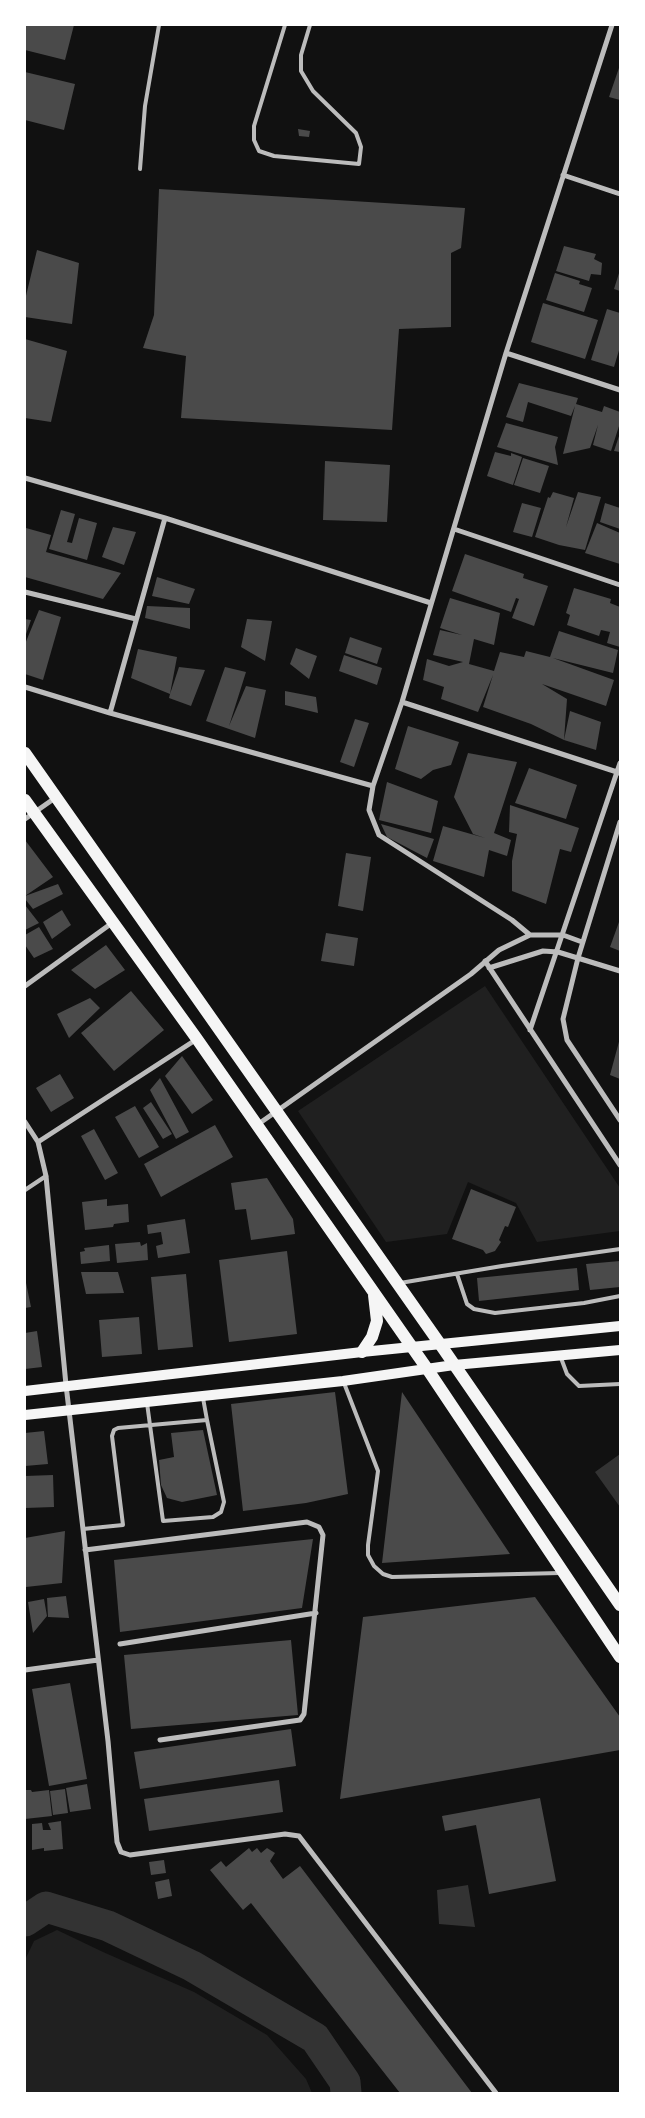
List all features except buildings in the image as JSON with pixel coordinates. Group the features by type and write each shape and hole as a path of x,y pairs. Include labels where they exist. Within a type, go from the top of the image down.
{"main road":[{"path":"25,753 440,1344 620,1605"},
{"path":"25,800 30,816 197,1039 374,1292 620,1657"},
{"path":"362,1352 372,1337 377,1321 374,1292"},
{"path":"25,1391 362,1352 620,1326"},
{"path":"25,1415 344,1381 454,1365 620,1350"}],"street":[{"path":"530,934 512,920 379,835 369,810 373,786 402,702 506,353 612,25"},
{"path":"563,175 620,194"},
{"path":"506,353 620,390"},
{"path":"25,478 165,518 430,603"},
{"path":"110,713 165,518"},
{"path":"454,529 620,585"},
{"path":"25,592 136,620"},
{"path":"25,688 373,786"},
{"path":"402,702 618,773"},
{"path":"530,1030 558,952 618,773 620,762"},
{"path":"30,816 55,798"},
{"path":"620,822 582,942 563,1019 567,1040 620,1120"},
{"path":"25,986 112,923"},
{"path":"257,1125 471,974 499,950 530,934 563,935 582,942"},
{"path":"489,968 543,951 558,952 620,971"},
{"path":"485,962 620,1165"},
{"path":"38,1142 197,1039"},
{"path":"25,1122 38,1142 46,1176 66,1385 117,1842 121,1852 130,1855 285,1834 299,1836 496,2093"},
{"path":"25,1190 46,1176"},
{"path":"85,1550 307,1522 320,1527 323,1535 316,1613 304,1714 300,1720 160,1740"},
{"path":"120,1644 316,1613"},
{"path":"25,1670 98,1660"}],"lane":[{"path":"140,169 145,106 158,25"},
{"path":"285,25 254,126 254,140 259,151 274,156 359,164 361,147 356,134 313,91 301,71 301,55 310,25"},
{"path":"398,1284 620,1249"},
{"path":"458,1274 467,1304 474,1309 495,1313 584,1303 620,1296"},
{"path":"560,1356 567,1374 579,1386 620,1384"},
{"path":"344,1381 378,1471 368,1556 374,1566 383,1574 392,1577 564,1573"},
{"path":"147,1401 163,1521 214,1517 221,1512 224,1502 202,1396"},
{"path":"83,1529 124,1525 112,1436 114,1430 118,1428 207,1420"}],"shaded area":[{"path":"485,986 620,1188 620,1231 537,1242 516,1203 468,1182 447,1234 386,1242 298,1111"},
{"path":"620,1454 620,1507 595,1472"},
{"path":"468,1885 475,1927 439,1924 437,1890"},
{"path":"57,1930 194,1992 267,2035 306,2079 312,2093 25,2093 25,1960 34,1941"}],"waterway":[{"path":"25,1921 46,1907 108,1926 192,1966 315,2038 345,2082 346,2093"}]}
